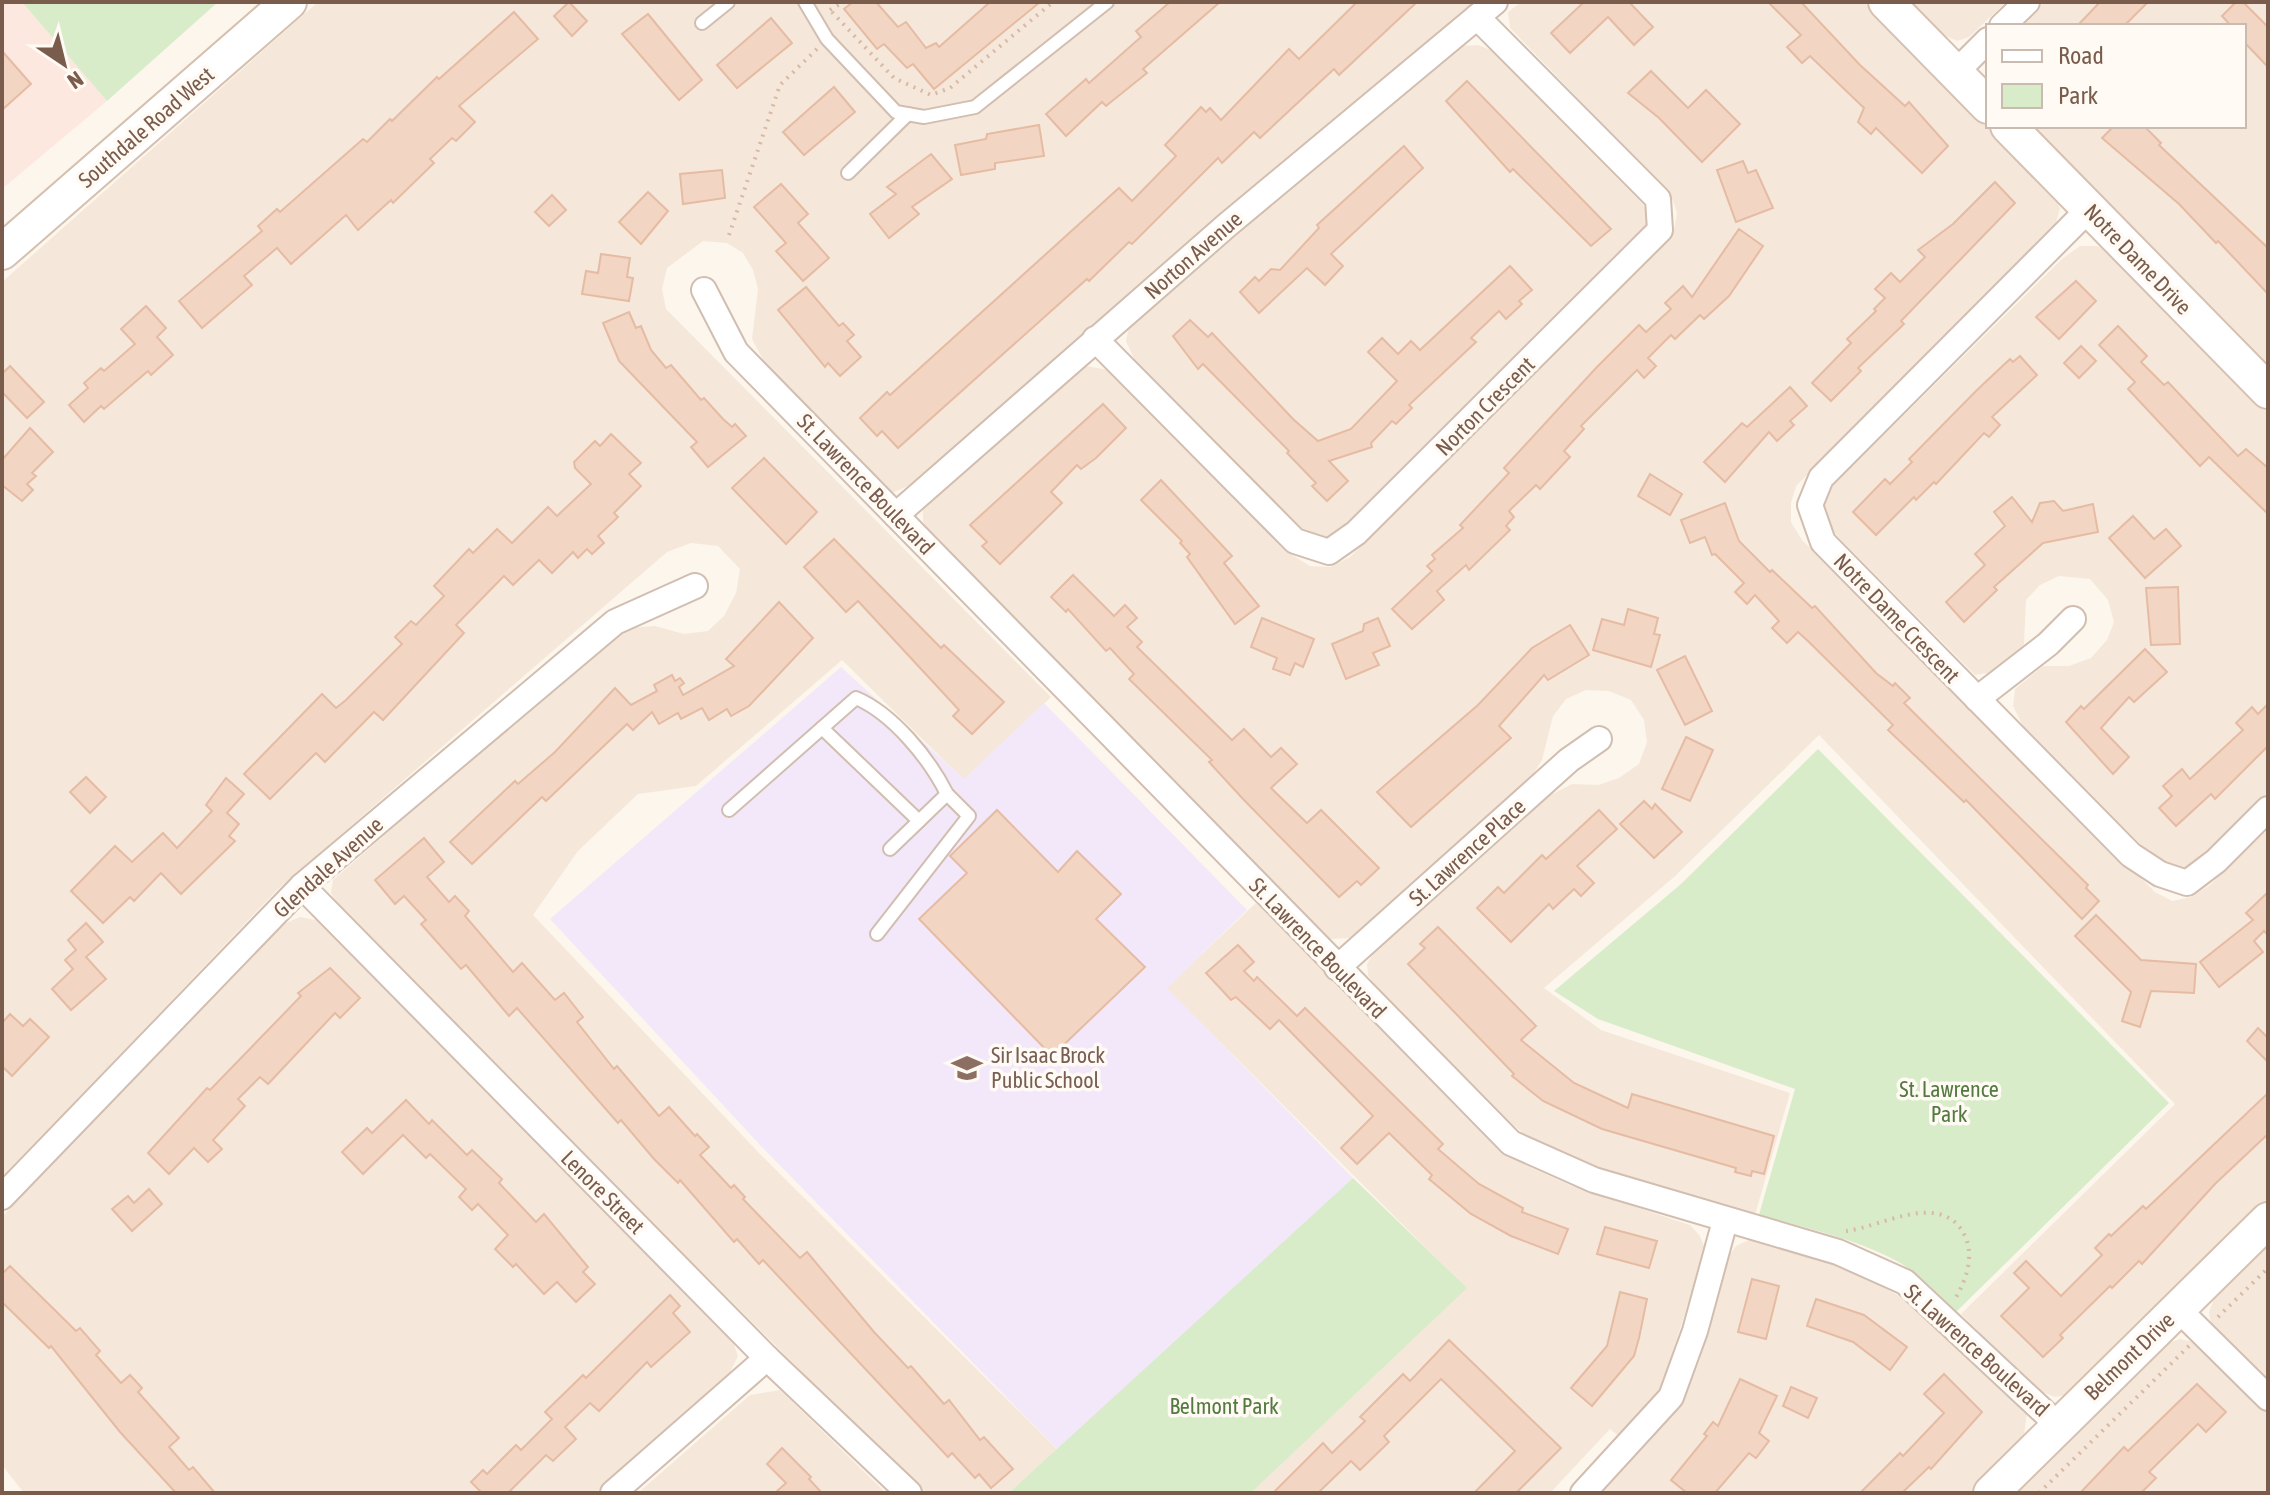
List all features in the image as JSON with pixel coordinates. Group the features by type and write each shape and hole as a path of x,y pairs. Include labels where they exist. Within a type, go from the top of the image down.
{"street":[{"name":"Southdale Road West","path":"2,252 289,2"},
{"path":"1886,2 1986,104"},
{"path":"2004,24 2027,2"},
{"name":"Norton Avenue","path":"896,515 1095,339 1486,9"},
{"name":"Norton Crescent","path":"1095,339 1295,541 1329,552 1356,533 1660,230 1658,199 1486,9"},
{"path":"1955,73 1986,42"},
{"name":"Notre Dame Drive","path":"2010,128 2268,391"},
{"name":"Notre Dame Crescent","path":"2089,209 1821,478 1810,505 1823,542 2131,855 2160,874 2187,883 2216,861 2268,809"},
{"name":"St. Lawrence Boulevard","path":"704,290 736,352 1511,1143 1594,1180 1838,1252 1905,1282 2058,1425"},
{"name":"Glendale Avenue","path":"2,1197 302,886 615,622 695,586"},
{"path":"1977,699 2073,619"},
{"name":"St. Lawrence Place","path":"1337,968 1569,760 1599,739"},
{"name":"Lenore Street","path":"302,886 767,1358 909,1493"},
{"name":"Belmont Drive","path":"1991,1493 2268,1220"},
{"path":"1583,1493 1671,1397 1695,1331 1725,1221"},
{"path":"2178,1309 2268,1398"},
{"path":"613,1493 767,1358"}],"lane":[{"path":"702,23 728,2"},
{"path":"805,2 827,39 896,112 924,117 975,107 1107,2"},
{"path":"848,173 908,114"},
{"path":"729,810 856,698 870,705 936,771 947,794 969,816 877,934"},
{"path":"822,728 919,821"},
{"path":"890,849 947,794"}],"path":[{"path":"824,2 894,78 931,95 950,88 1053,2"},
{"path":"832,12 843,2"},
{"path":"729,235 780,85 827,39"},
{"path":"1836,1229 1849,1231 1896,1216 1921,1213 1946,1217 1960,1226 1968,1242 1969,1267 1950,1306"},
{"path":"2211,1325 2268,1268"},
{"path":"2039,1493 2194,1342"}],"shaded area":[{"path":"2,2 22,2 107,101 2,189"},
{"path":"318,2 1484,2 910,485 890,494 768,369 752,339 758,289 753,270 743,253 727,243 703,241 667,268 662,289 666,309 1051,697 964,780 842,660 696,786 638,794 578,851 533,915 759,1153 1059,1451 1010,1493 923,1493 341,911 331,893 333,880 594,652 628,628 655,626 684,634 708,631 724,616 736,593 740,569 718,546 691,543 667,552 277,890 2,1178 2,282"},
{"path":"1521,2 1864,2 2053,195 2060,208 2054,230 1796,486 1791,503 1791,522 1802,540 2155,892 2172,901 2191,897 2210,885 2268,829 2268,1199 2066,1395 2055,1397 2037,1390 1961,1314 2175,1104 1819,735 1674,877 1544,988 1601,1030 1790,1093 1755,1215 1615,1175 1539,1144 1508,1122 1379,991 1368,975 1367,964 1375,950 1545,798 1572,784 1598,785 1619,778 1639,764 1647,742 1644,720 1631,700 1609,691 1586,690 1566,699 1553,716 1542,760 1530,779 1350,938 1330,939 934,542 923,521 923,507 1086,366 1109,370 1283,549 1310,566 1330,567 1350,557 1673,236 1677,213 1671,195 1510,28 1508,12"},
{"path":"1909,2 2006,2 1969,37 1957,41 1941,34"},
{"path":"2044,2 2268,2 2268,370 2034,128 2246,128 2246,24 2021,24"},
{"path":"1478,45 1491,50 1643,204 1649,217 1644,232 1341,530 1318,540 1303,531 1135,361 1126,341 1129,326 1462,46"},
{"path":"2080,246 2097,246 2111,252 2268,413 2268,792 2195,864 2183,870 2159,863 2023,726 2013,706 2015,689 2043,666 2069,666 2091,658 2107,640 2114,622 2108,600 2090,579 2059,576 2040,585 2026,600 2024,644 2013,658 1994,672 1975,675 1838,537 1821,515 1821,502 1830,488 2063,258"},
{"name":"Sir Isaac Brock Public School","path":"841,667 964,779 1044,703 1247,910 1167,988 1353,1178 1059,1451 762,1147 550,919"},
{"path":"1256,903 1497,1145 1532,1168 1572,1186 1690,1225 1700,1236 1705,1249 1661,1389 1621,1438 1610,1429 1550,1493 1251,1493 1466,1288 1166,988"},
{"path":"300,917 321,921 731,1337 738,1356 730,1372 596,1493 24,1493 2,1465 2,1217 255,945 279,926"},
{"path":"1751,1239 1841,1264 1919,1307 2027,1413 2023,1442 1970,1493 1599,1493 1664,1425 1686,1395 1700,1359 1729,1256 1736,1246"},
{"path":"2268,1244 2268,1381 2211,1325 2209,1312 2215,1297"},
{"path":"2180,1339 2194,1342 2205,1349 2268,1414 2268,1493 2018,1493 2167,1343"},
{"path":"780,1390 886,1493 638,1493 750,1395"}],"green space":[{"path":"22,2 218,2 107,101"},
{"name":"St. Lawrence Park","path":"1818,749 2169,1103 1956,1312 1916,1274 1889,1257 1842,1238 1759,1215 1795,1089 1598,1019 1554,991 1681,884"},
{"name":"Belmont Park","path":"1353,1178 1467,1288 1251,1493 1009,1493"}],"building":[{"path":"569,2 587,21 572,36 554,16"},
{"path":"853,2 876,2 898,27 906,22 926,48 936,43 939,47 990,2 1040,2 934,89 913,64 907,68 884,44 877,49 844,9"},
{"path":"1170,2 1220,2 1143,69 1147,73 1106,106 1102,102 1066,136 1046,114 1086,79 1089,83 1141,37 1136,31"},
{"path":"1357,2 1417,2 1339,75 1334,69 1260,138 1254,132 1222,163 1218,158 1132,244 1129,242 1089,281 1087,279 898,448 882,431 877,436 860,418 887,392 890,395 1119,188 1132,201 1176,156 1165,145 1201,107 1206,112 1210,108 1221,120 1289,49 1299,59"},
{"path":"1584,2 1629,2 1653,27 1634,45 1608,17 1570,53 1551,33"},
{"path":"1768,2 1801,2 1860,65 1905,106 1909,102 1948,146 1922,173 1876,128 1871,134 1858,122 1864,108 1810,56 1802,63 1787,47 1801,35"},
{"path":"2100,2 2148,2 2126,24 2079,24"},
{"path":"2236,2 2243,2 2268,27 2268,67 2246,44 2246,24 2229,24 2222,16"},
{"path":"514,12 538,39 459,106 475,122 456,141 452,138 430,159 434,163 393,203 391,200 358,230 346,215 291,264 277,248 244,276 252,285 202,328 179,301 262,231 258,226 277,209 280,212 363,139 367,142"},
{"path":"648,14 702,80 679,100 622,34"},
{"path":"771,18 792,43 737,88 717,65"},
{"path":"2,51 31,84 2,110"},
{"path":"1651,71 1688,108 1706,90 1740,124 1702,162 1659,118 1628,93"},
{"path":"1467,81 1611,229 1591,246 1513,169 1510,172 1446,101"},
{"path":"834,87 855,112 804,155 783,132"},
{"path":"1039,125 1044,156 995,163 995,169 961,175 955,145 986,139 987,134"},
{"path":"2112,128 2146,128 2161,143 2159,145 2268,248 2268,294 2179,204 2102,138"},
{"path":"1404,146 1423,168 1331,254 1343,266 1325,285 1307,268 1259,313 1240,292 1255,277 1259,281 1271,269 1280,270 1319,228 1317,225"},
{"path":"931,154 952,179 912,207 919,214 889,238 870,214 896,194 887,187"},
{"path":"1743,161 1748,173 1756,170 1773,208 1736,222 1717,170"},
{"path":"722,170 725,198 683,204 680,174"},
{"path":"1995,182 2015,203 1901,321 1904,324 1858,368 1861,371 1831,401 1812,383 1851,343 1847,339 1885,298 1875,289 1891,273 1900,282 1925,257 1918,250 1953,224"},
{"path":"781,184 808,214 798,223 829,258 803,281 776,251 786,243 754,207"},
{"path":"648,192 668,211 641,244 619,222"},
{"path":"552,195 566,210 549,226 535,212"},
{"path":"1739,229 1763,246 1729,296 1704,319 1700,315 1675,339 1671,335 1648,358 1656,366 1644,378 1637,370 1581,426 1584,429 1564,451 1570,457 1540,489 1536,485 1509,511 1514,517 1506,526 1510,530 1469,570 1466,565 1437,591 1444,600 1412,629 1392,609 1432,571 1427,566 1435,559 1432,555 1463,528 1460,525 1509,473 1504,468 1639,325 1646,332 1671,309 1665,303 1683,286 1692,297"},
{"path":"601,254 630,258 627,277 633,278 629,301 582,294 586,271 598,273"},
{"path":"1510,266 1532,290 1519,301 1522,304 1506,319 1499,311 1471,338 1476,342 1409,405 1412,408 1396,424 1392,421 1371,443 1372,447 1329,461 1348,481 1327,501 1312,486 1316,483 1287,453 1289,451 1203,364 1198,369 1173,336 1190,320 1208,337 1212,333 1293,419 1318,441 1351,429 1397,381 1368,352 1382,338 1398,354 1411,341 1420,350"},
{"path":"2076,281 2096,301 2059,339 2036,317"},
{"path":"806,287 839,326 843,323 854,335 847,341 861,357 840,376 828,363 825,367 778,310"},
{"path":"146,306 166,328 157,337 173,355 151,375 148,371 84,422 69,405 88,388 84,383 101,368 104,371 135,344 121,329"},
{"path":"629,312 636,328 641,326 651,350 666,368 671,365 701,400 704,398 723,419 732,427 735,424 746,436 708,467 691,447 697,442 619,361 603,323"},
{"path":"2118,326 2147,356 2141,362 2164,385 2168,382 2238,456 2246,449 2268,468 2268,514 2209,457 2200,466 2128,389 2135,382 2099,345"},
{"path":"2081,346 2096,361 2079,378 2064,363"},
{"path":"2020,356 2037,375 1992,417 2000,425 1989,437 1984,433 1936,484 1934,482 1916,500 1914,497 1876,535 1853,512 1885,479 1890,484 1912,462 1909,459 1977,390 2010,359 2013,362"},
{"path":"10,366 44,402 27,418 2,392 2,374"},
{"path":"1790,387 1807,406 1790,421 1794,425 1777,441 1769,432 1725,482 1704,462 1742,423 1747,427"},
{"path":"1103,404 1126,428 1096,458 1081,469 1077,465 1051,492 1062,503 1000,564 982,546 987,542 970,525"},
{"path":"30,428 53,452 32,473 36,476 27,484 33,490 22,501 2,485 2,460"},
{"path":"611,434 641,463 629,474 641,486 614,513 618,517 598,536 604,543 592,554 587,549 578,558 573,552 552,573 539,560 513,585 504,576 456,625 464,633 383,720 374,712 325,762 316,753 270,799 244,774 322,694 336,708 402,644 395,637 411,621 416,625 444,596 434,586 469,549 473,553 497,529 512,543 548,507 557,516 591,484 575,468 574,462 595,441 600,446"},
{"path":"764,458 817,512 786,544 732,488"},
{"path":"1650,474 1682,494 1670,515 1638,496"},
{"path":"1161,480 1232,556 1224,563 1259,606 1235,624 1187,557 1190,554 1180,543 1182,541 1141,500"},
{"path":"2012,497 2032,522 2040,503 2054,501 2063,511 2093,504 2098,532 2043,543 1994,587 1997,590 1964,622 1946,602 1985,565 1975,554 2005,526 1994,512"},
{"path":"1725,503 1739,541 1812,608 1815,606 1876,673 1893,686 1895,683 1910,698 1904,703 2088,885 2086,888 2099,901 2082,919 1966,800 1964,802 1888,730 1893,725 1810,643 1798,632 1787,643 1772,628 1779,621 1755,595 1747,604 1735,592 1744,583 1715,554 1712,555 1705,537 1690,543 1681,520"},
{"path":"2133,516 2154,539 2166,529 2181,546 2145,578 2109,538"},
{"path":"834,539 941,648 944,645 1004,702 972,734 953,716 959,710 858,601 846,612 804,567"},
{"path":"1073,575 1114,616 1125,605 1137,618 1127,627 1142,642 1137,647 1232,740 1244,729 1271,757 1281,748 1297,764 1271,788 1307,823 1321,810 1379,868 1361,885 1357,881 1339,897 1243,799 1209,762 1212,760 1129,679 1134,674 1110,648 1106,651 1068,609 1066,612 1051,597"},
{"path":"2178,587 2180,644 2151,645 2146,588"},
{"path":"779,602 813,638 749,706 731,716 727,709 709,720 702,708 681,719 678,713 659,724 652,712 633,730 627,724 546,801 542,797 472,864 450,842 515,781 518,784 555,752 615,688 631,705 657,691 654,685 672,675 675,681 680,678 684,683 679,687 683,695 734,666 726,659"},
{"path":"1628,609 1658,618 1654,634 1660,635 1651,667 1593,650 1602,619 1624,625"},
{"path":"1262,618 1314,639 1303,667 1295,663 1290,675 1273,669 1277,658 1251,647"},
{"path":"1378,618 1390,646 1373,653 1379,665 1346,679 1332,644 1363,631 1364,624"},
{"path":"1570,625 1589,655 1548,680 1544,675 1499,726 1511,738 1411,827 1377,792 1478,705 1532,648"},
{"path":"2145,649 2167,672 2134,702 2129,697 2101,728 2129,757 2113,774 2066,722 2081,706 2084,709"},
{"path":"1685,656 1712,711 1685,725 1657,670"},
{"path":"2268,704 2268,746 2215,799 2211,794 2176,826 2159,808 2172,796 2163,786 2182,769 2190,779 2243,730 2236,723 2252,707 2258,714"},
{"path":"1686,737 1713,750 1690,801 1662,789"},
{"path":"86,777 106,797 90,813 70,792"},
{"path":"226,778 244,794 227,813 239,824 229,836 235,841 181,894 161,873 134,901 130,897 103,923 71,891 115,846 132,862 163,833 177,848 212,811 206,805"},
{"path":"1644,801 1652,809 1655,804 1682,832 1654,858 1620,824"},
{"path":"997,810 1058,872 1077,851 1121,894 1096,919 1145,967 1052,1056 919,919 967,873 950,856"},
{"path":"1599,810 1617,829 1577,866 1594,883 1581,896 1574,889 1553,909 1549,904 1511,942 1477,908 1498,887 1504,893 1542,855 1546,859"},
{"path":"424,838 444,862 427,877 449,902 455,896 469,911 465,916 513,972 522,963 555,1000 564,993 583,1017 577,1022 614,1069 617,1066 659,1116 669,1107 695,1136 697,1134 709,1147 700,1155 731,1188 734,1185 745,1197 743,1199 800,1258 807,1252 908,1368 911,1366 944,1404 949,1400 980,1440 984,1437 1013,1469 991,1488 979,1474 975,1478 952,1453 948,1457 763,1260 759,1264 737,1239 734,1242 680,1180 678,1183 654,1159 621,1120 618,1123 517,1008 509,1016 466,965 461,969 421,924 426,920 404,896 395,904 375,880"},
{"path":"2268,892 2268,935 2264,931 2254,941 2263,952 2219,987 2200,962 2253,920 2246,913"},
{"path":"2096,915 2141,960 2196,964 2194,993 2151,991 2140,1027 2122,1021 2131,992 2075,936"},
{"path":"86,923 103,942 86,957 106,979 71,1010 52,989 73,969 65,960 76,950 68,940"},
{"path":"1438,927 1536,1026 1521,1040 1574,1083 1628,1108 1632,1094 1774,1136 1764,1174 1752,1171 1751,1176 1735,1172 1736,1168 1602,1129 1543,1101 1512,1076 1514,1074 1408,964 1425,948 1420,944"},
{"path":"1238,945 1254,962 1244,971 1254,981 1257,977 1297,1016 1305,1008 1443,1144 1438,1149 1479,1184 1523,1208 1522,1212 1568,1229 1558,1254 1511,1236 1471,1214 1429,1179 1432,1175 1389,1133 1357,1164 1341,1148 1373,1116 1279,1020 1270,1029 1236,997 1231,1000 1206,973"},
{"path":"330,968 360,998 340,1018 335,1013 268,1084 260,1077 238,1099 245,1106 213,1140 222,1149 208,1162 194,1148 169,1174 148,1153 207,1088 210,1090 301,996 298,993"},
{"path":"10,1014 23,1026 30,1019 49,1037 12,1076 2,1066 2,1023"},
{"path":"2258,1028 2268,1038 2268,1062 2247,1041"},
{"path":"2268,1093 2268,1134 2215,1184 2142,1264 2139,1261 2112,1288 2110,1286 2060,1335 2063,1338 2043,1357 2001,1316 2029,1288 2014,1273 2026,1261 2061,1296 2102,1255 2095,1248 2109,1234 2111,1236 2143,1206 2146,1209"},
{"path":"406,1100 429,1124 432,1120 467,1155 472,1150 502,1179 499,1183 536,1222 544,1214 588,1267 583,1272 595,1284 576,1302 557,1282 544,1294 516,1264 513,1267 495,1249 508,1235 478,1204 472,1210 459,1197 466,1189 430,1154 426,1158 403,1135 363,1174 342,1152 367,1128 372,1133"},
{"path":"149,1189 162,1204 132,1231 112,1209 128,1196 134,1203"},
{"path":"1605,1227 1657,1241 1649,1268 1597,1254"},
{"path":"10,1266 76,1331 80,1328 100,1351 96,1355 121,1383 130,1375 142,1388 138,1392 179,1438 169,1447 189,1470 193,1467 215,1493 176,1493 120,1432 51,1346 49,1348 2,1302 2,1274"},
{"path":"1752,1279 1779,1286 1766,1339 1738,1332"},
{"path":"1620,1292 1647,1299 1639,1338 1634,1356 1592,1406 1571,1388 1607,1346"},
{"path":"670,1295 680,1306 673,1313 690,1332 651,1367 647,1362 599,1411 590,1403 565,1427 576,1439 553,1461 546,1455 508,1493 482,1493 471,1482 483,1470 487,1474 516,1445 521,1450 552,1419 545,1412 583,1375 586,1378"},
{"path":"1816,1299 1864,1315 1907,1347 1890,1370 1853,1342 1807,1326"},
{"path":"1449,1340 1561,1448 1516,1493 1474,1493 1515,1451 1441,1379 1384,1436 1389,1442 1360,1470 1351,1461 1318,1493 1273,1493 1323,1443 1332,1453 1365,1421 1360,1417 1403,1374 1410,1381"},
{"path":"1944,1374 1982,1412 1931,1469 1929,1467 1902,1493 1860,1493 1900,1453 1903,1456 1944,1413 1924,1394"},
{"path":"1740,1379 1777,1396 1759,1433 1769,1441 1756,1458 1749,1453 1715,1493 1687,1493 1671,1480 1707,1436 1704,1434 1713,1422 1718,1426"},
{"path":"2197,1384 2226,1412 2206,1432 2198,1424 2149,1472 2156,1478 2141,1493 2080,1493 2124,1447 2128,1451"},
{"path":"1791,1387 1817,1398 1808,1418 1783,1406"},
{"path":"782,1448 811,1477 809,1479 822,1493 775,1493 786,1483 767,1464"}],"place":[{"name":"Sir Isaac Brock Public School","path":"967,1068"}]}
